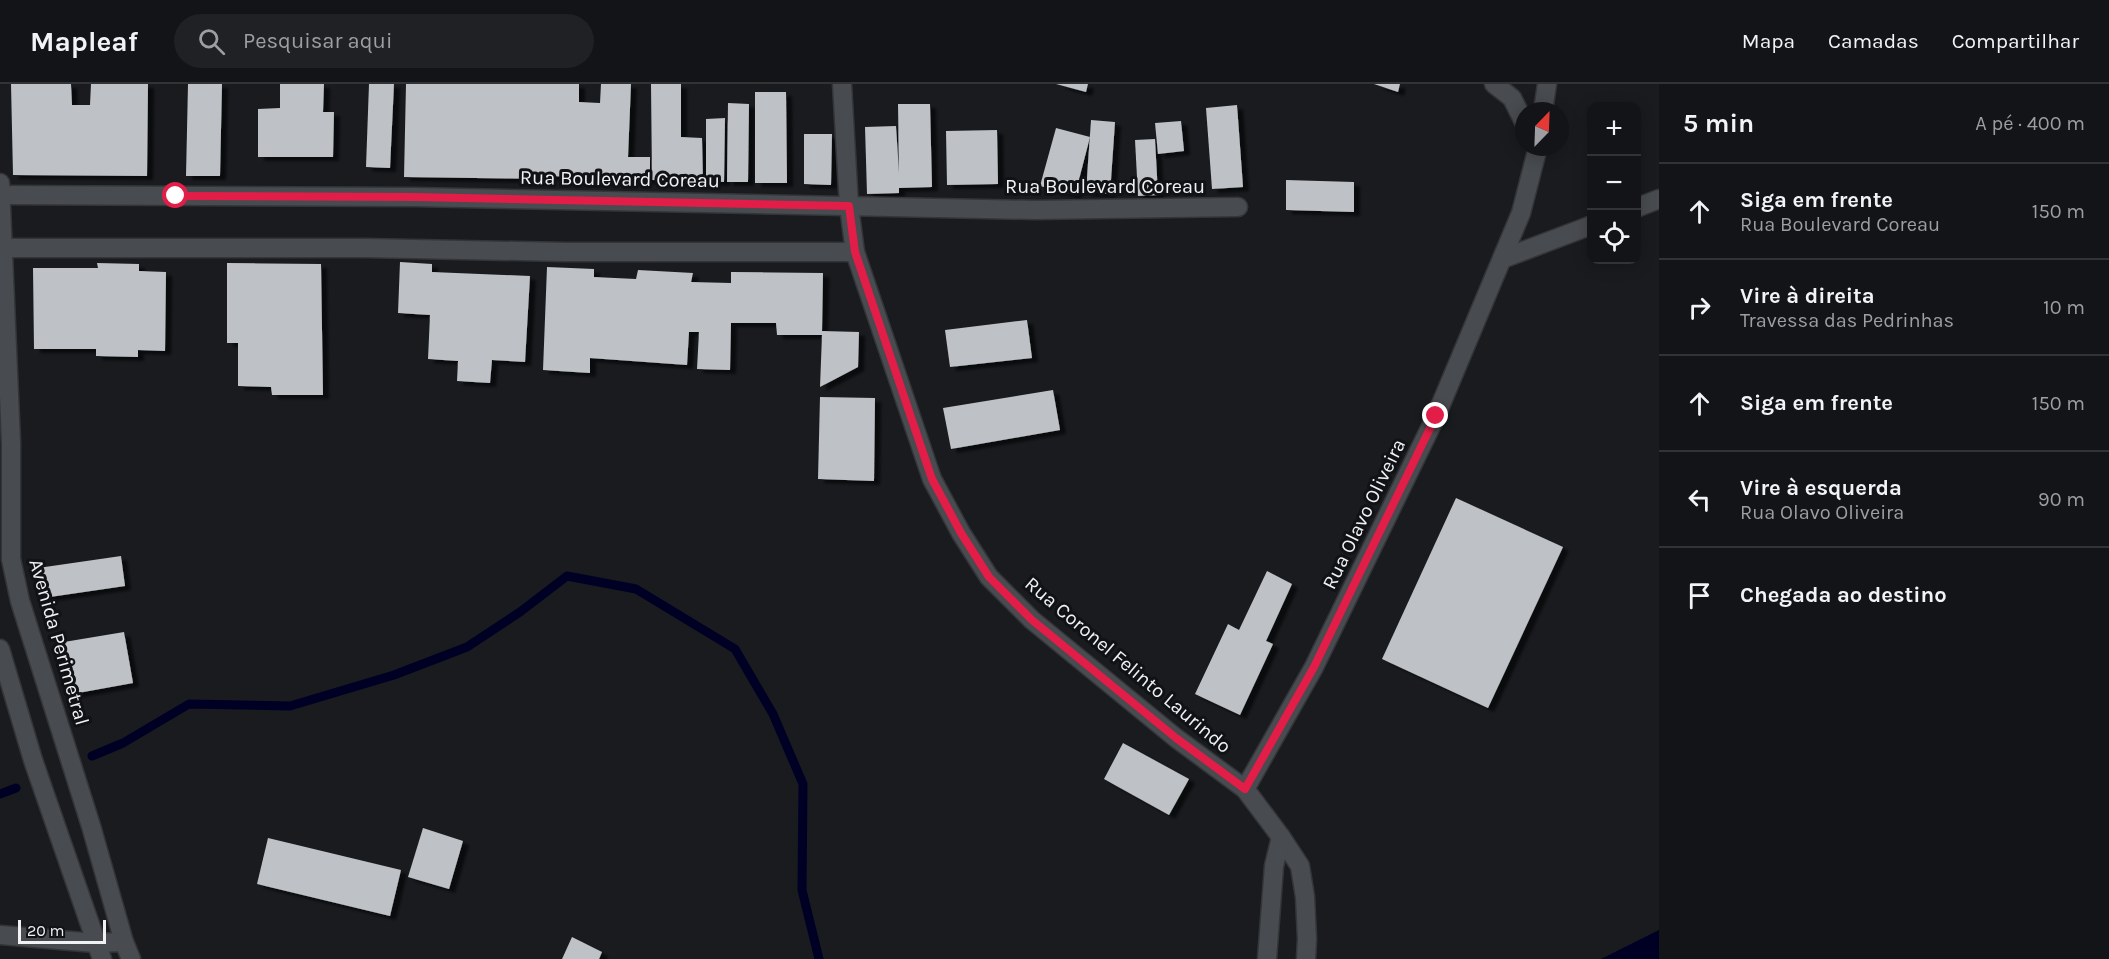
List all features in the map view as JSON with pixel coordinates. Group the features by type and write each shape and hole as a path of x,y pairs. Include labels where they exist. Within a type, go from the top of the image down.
{"street":[{"name":"Rua Coronel Felinto Laurindo","path":"842,84 849,206 855,252 932,479 961,533 989,577 1032,620 1176,738 1245,789 1281,837"},
{"path":"1494,84 1512,98 1515,104"},
{"path":"1544,102 1547,84"},
{"name":"Rua Olavo Oliveira","path":"1245,789 1314,667 1436,416 1521,213 1535,156"},
{"name":"Avenida Perimetral","path":"0,183 11,443 6,559 131,959"},
{"name":"Rua Boulevard Coreau","path":"0,194 415,197 1035,210 1238,207"},
{"path":"1641,206 1659,200"},
{"path":"1502,259 1587,227"},
{"path":"2,248 855,252"},
{"path":"0,649 33,760 99,951"},
{"path":"1267,959 1273,875 1281,837"},
{"path":"1281,837 1300,867 1305,897 1307,939 1305,959"},
{"path":"0,935 99,951 124,942"}],"water":[{"path":"1659,930 1659,959 1601,959"}],"building":[{"path":"11,84 71,84 72,105 90,105 91,84 148,84 147,176 13,175"},
{"path":"188,84 222,84 220,176 186,176"},
{"path":"280,84 324,84 323,112 334,112 333,157 258,157 258,109 280,108"},
{"path":"369,84 394,84 390,168 366,167"},
{"path":"406,84 579,84 579,102 600,103 601,84 631,84 628,157 650,157 650,180 550,176 549,179 404,177"},
{"path":"651,84 681,84 681,137 702,138 703,181 652,180"},
{"path":"1056,84 1088,84 1086,92"},
{"path":"1374,84 1400,84 1398,92"},
{"path":"755,92 786,92 787,183 755,183"},
{"path":"728,103 749,104 748,182 727,182"},
{"path":"898,104 930,104 932,187 899,188 899,193 867,194 865,127 896,126 899,173"},
{"path":"1237,105 1243,187 1212,189 1206,108"},
{"path":"725,118 724,182 706,181 706,119"},
{"path":"1091,120 1115,122 1110,194 1086,192"},
{"path":"1181,121 1184,151 1158,154 1155,123"},
{"path":"1056,128 1090,137 1075,195 1040,186"},
{"path":"997,130 998,184 947,185 946,131"},
{"path":"804,134 832,134 831,185 804,184"},
{"path":"1155,139 1158,195 1138,196 1135,140"},
{"path":"1286,180 1354,182 1354,212 1286,210"},
{"path":"400,262 432,264 432,272 530,276 525,362 492,360 490,383 457,381 458,361 428,359 430,315 398,313"},
{"path":"97,263 139,264 139,271 166,272 165,351 138,350 138,357 96,356 96,349 34,349 33,268 98,268"},
{"path":"227,263 321,264 323,395 272,395 271,387 238,386 238,343 227,343"},
{"path":"547,267 594,269 594,277 636,279 638,270 693,273 691,282 731,283 731,272 823,273 822,331 859,332 858,367 820,387 822,335 777,335 776,323 731,323 730,370 697,369 699,332 689,332 687,365 590,358 590,373 543,370"},
{"path":"1027,320 1032,358 950,367 945,330"},
{"path":"1053,390 1060,430 951,449 943,408"},
{"path":"820,397 875,398 874,481 818,479"},
{"path":"1456,498 1563,547 1488,708 1382,659"},
{"path":"121,556 125,586 43,598 38,568"},
{"path":"1267,571 1292,584 1266,641 1273,644 1240,715 1195,694 1228,624 1239,630"},
{"path":"124,632 133,683 67,695 58,643"},
{"path":"1123,743 1189,779 1169,815 1104,779"},
{"path":"423,828 463,841 449,889 408,877"},
{"path":"268,838 401,870 390,916 257,884"},
{"path":"572,937 602,952 599,959 562,959"}],"waterway":[{"path":"92,756 123,743 189,704 290,706 394,675 467,647 520,612 567,576 636,589 735,649 773,714 803,784 802,890 819,959"},
{"path":"0,794 16,788"}],"route":[{"path":"176,196 415,197 849,206 855,252 932,479 961,533 989,577 1032,620 1176,738 1245,789 1314,667 1436,416"}]}
